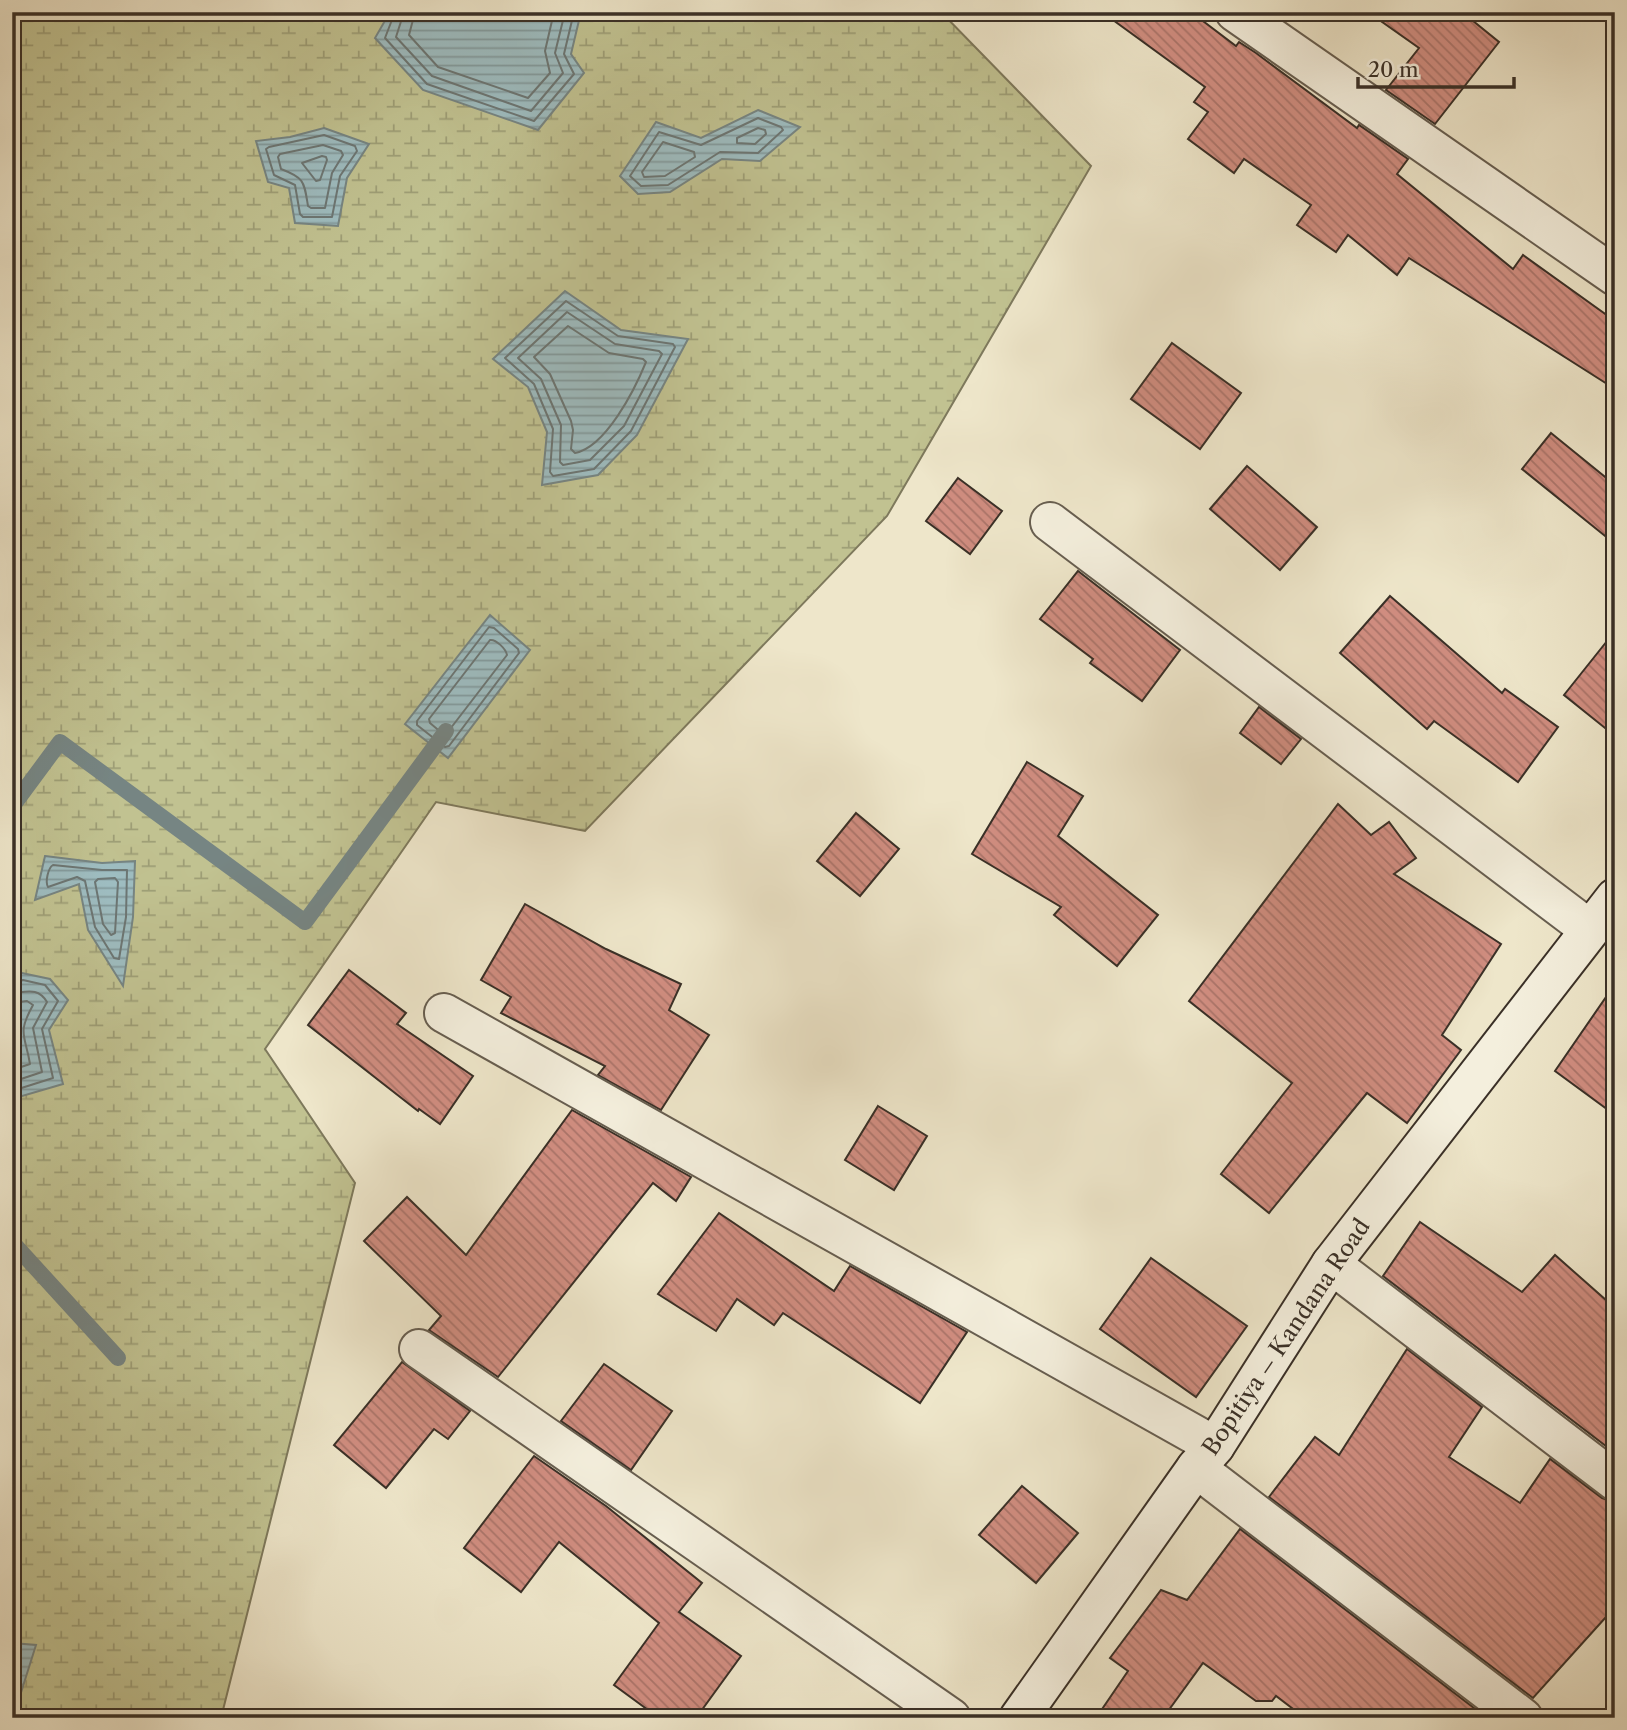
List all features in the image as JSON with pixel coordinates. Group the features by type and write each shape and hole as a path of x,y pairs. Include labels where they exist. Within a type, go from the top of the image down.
{"street":[{"path":"1235,12 1615,276"},
{"path":"1049,522 1590,929"},
{"name":"Bopitiya – Kandana Road","path":"1019,1718 1205,1457 1331,1264 1615,898"},
{"path":"444,1013 1205,1457 1523,1718"},
{"path":"1331,1264 1615,1481"},
{"path":"419,1349 951,1718"}],"green space":[{"path":"12,12 941,12 1091,166 887,516 585,831 436,802 265,1049 355,1183 221,1718 12,1718"}],"water":[{"path":"390,12 581,12 571,54 584,73 538,130 423,90 375,38"},
{"path":"758,110 800,127 760,161 722,159 670,192 638,194 620,176 656,122 701,138"},
{"path":"324,128 369,144 347,178 338,226 295,223 289,188 268,182 256,141 290,137"},
{"path":"565,291 621,330 688,339 637,435 598,475 542,485 547,432 528,387 493,359"},
{"path":"490,615 530,650 448,758 405,724"},
{"path":"45,856 102,863 135,861 133,917 123,986 88,930 79,884 35,900"},
{"path":"17,972 50,979 68,1000 49,1030 63,1084 12,1099 12,984"},
{"path":"12,1643 36,1645 13,1718 12,1718"}],"building":[{"path":"1102,12 1191,12 1236,46 1239,42 1256,53 1357,128 1359,125 1408,159 1397,174 1513,269 1523,255 1615,321 1615,389 1409,258 1397,275 1348,235 1336,252 1297,225 1311,205 1244,159 1234,173 1188,139 1208,112 1194,102 1205,87"},
{"path":"1368,12 1462,12 1499,42 1435,124 1386,90 1419,48"},
{"path":"1172,343 1241,393 1200,449 1131,399"},
{"path":"1551,433 1615,485 1615,544 1522,469"},
{"path":"1247,466 1317,527 1280,570 1210,509"},
{"path":"958,478 1002,511 970,554 926,521"},
{"path":"1078,571 1180,650 1142,701 1090,663 1093,659 1040,619"},
{"path":"1390,596 1502,693 1505,689 1558,727 1518,782 1434,721 1427,729 1340,653"},
{"path":"1615,631 1615,736 1564,695"},
{"path":"1259,707 1301,739 1281,764 1240,733"},
{"path":"1027,762 1083,796 1058,836 1158,915 1117,966 1054,915 1061,907 972,854"},
{"path":"1338,804 1371,835 1389,822 1416,858 1394,874 1501,944 1442,1035 1461,1050 1407,1123 1367,1093 1269,1213 1221,1174 1292,1083 1189,1001"},
{"path":"856,813 899,849 860,896 817,861"},
{"path":"525,904 606,949 681,984 669,1010 709,1035 661,1110 598,1075 605,1066 501,1013 511,997 481,980"},
{"path":"349,970 406,1013 397,1024 473,1076 440,1124 419,1109 418,1111 308,1025"},
{"path":"1615,984 1615,1115 1555,1071"},
{"path":"878,1106 927,1136 894,1190 845,1160"},
{"path":"572,1110 691,1177 676,1201 653,1183 498,1377 429,1330 441,1316 364,1241 407,1197 466,1255"},
{"path":"719,1213 834,1291 850,1266 967,1332 920,1403 783,1313 774,1325 737,1299 716,1331 658,1294"},
{"path":"1420,1222 1522,1292 1555,1255 1615,1308 1615,1453 1383,1276"},
{"path":"1151,1258 1247,1326 1196,1397 1100,1329"},
{"path":"1407,1349 1482,1407 1449,1457 1520,1503 1550,1459 1602,1498 1615,1502 1615,1607 1533,1698 1269,1497 1315,1437 1339,1455"},
{"path":"402,1362 470,1411 448,1439 434,1429 386,1488 334,1445"},
{"path":"604,1364 672,1411 631,1470 561,1421"},
{"path":"534,1456 606,1506 702,1583 679,1612 741,1656 696,1718 659,1718 614,1685 659,1623 559,1542 521,1592 464,1548"},
{"path":"1022,1486 1078,1533 1036,1583 979,1535"},
{"path":"1240,1529 1487,1718 1305,1718 1276,1696 1272,1701 1256,1701 1203,1663 1163,1718 1096,1718 1128,1671 1110,1658 1161,1590 1187,1600"}],"waterway":[{"path":"12,807 60,742 305,922 446,731"},
{"path":"12,1242 118,1358"}]}
